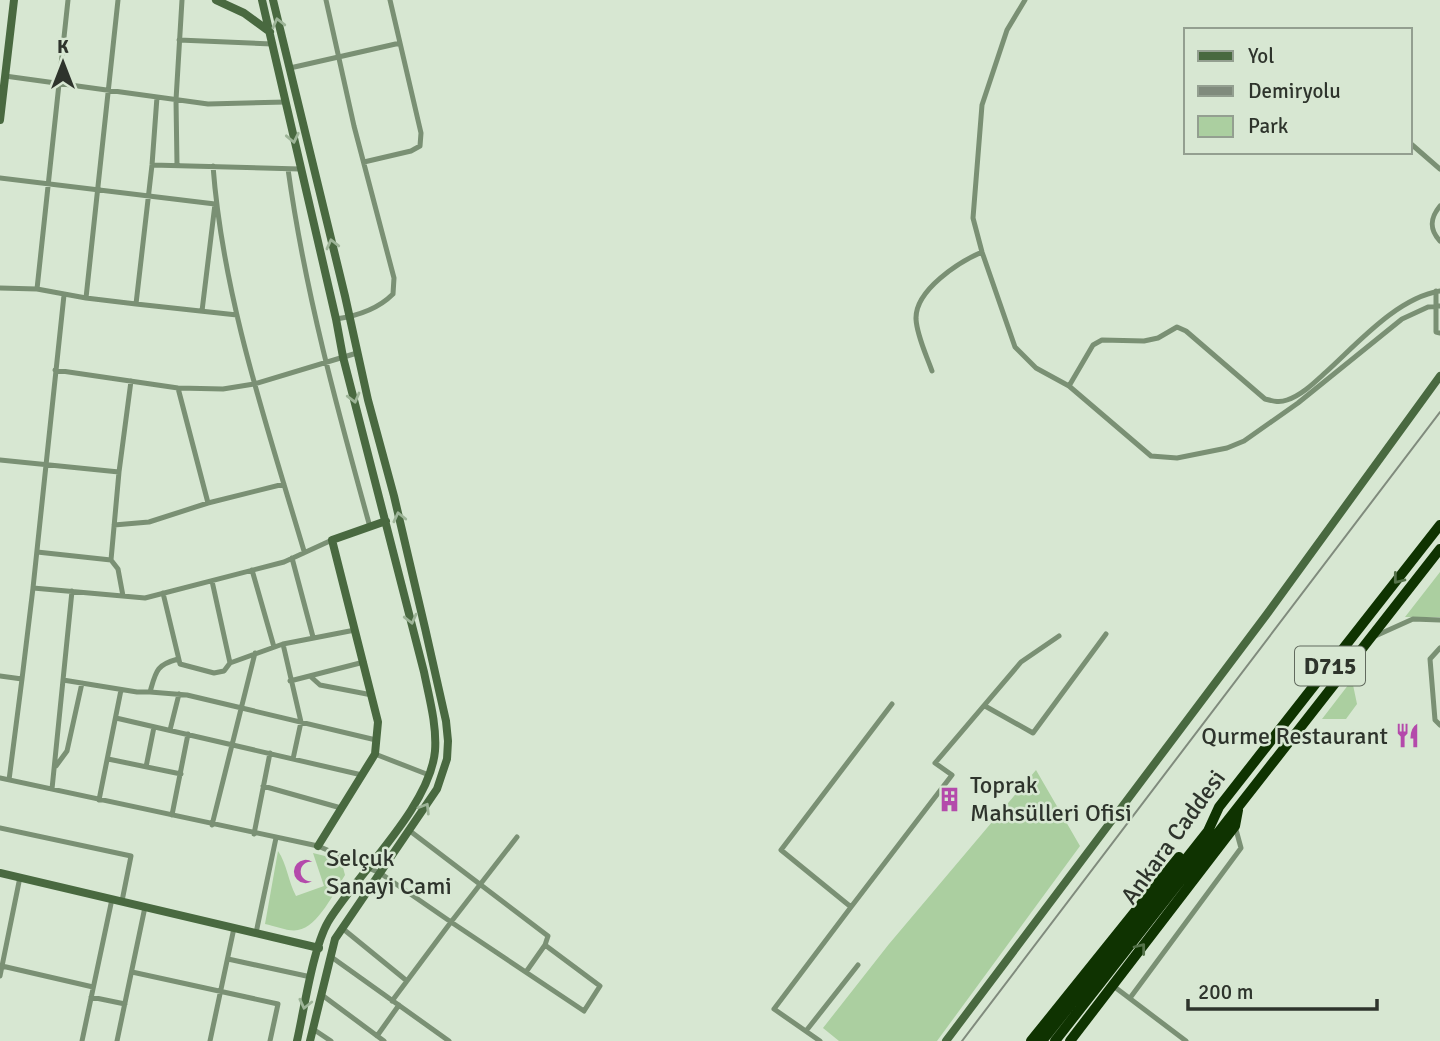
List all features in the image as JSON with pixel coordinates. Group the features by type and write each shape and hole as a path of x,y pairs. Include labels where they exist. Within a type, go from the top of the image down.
{"highway":[{"name":"Ankara Caddesi","path":"1042,1041 1208,831 1219,807 1440,523"},
{"name":"Ankara Caddesi","path":"1055,1041 1440,549"},
{"path":"1031,1041 1219,807"},
{"name":"D715","path":"1070,1041 1235,825 1238,809"}],"street":[{"path":"0,120 5,76 4,48 14,0"},
{"path":"37,289 68,0"},
{"path":"86,298 118,0"},
{"path":"177,165 176,100 182,0"},
{"path":"216,0 244,13 270,32"},
{"path":"262,0 343,356 424,672 433,722 435,752 429,775 416,801 328,923 311,977 297,1041"},
{"path":"273,0 446,721 447,759 437,789 335,939 310,1041"},
{"path":"326,0 394,278 393,294 384,303 349,317 336,319"},
{"path":"364,162 411,151 420,146 421,132 390,0"},
{"path":"1025,0 1007,30 982,105 973,218 982,253 1015,347 1036,368 1069,386 1151,456 1178,458 1227,448 1244,441 1298,403 1402,319 1428,307 1438,306"},
{"path":"179,40 272,44"},
{"path":"290,68 400,43"},
{"path":"5,76 208,104 286,102"},
{"path":"136,304 157,97"},
{"path":"1412,145 1440,169"},
{"path":"152,164 300,169"},
{"path":"213,166 215,204 237,315 254,384 304,551"},
{"path":"288,169 324,362 370,527"},
{"path":"0,178 215,204"},
{"path":"202,311 215,204"},
{"path":"1440,206 1432,215 1432,230 1440,240"},
{"path":"932,371 919,335 917,307 927,291 941,278 968,258 982,253"},
{"path":"0,288 37,289 86,298 237,315"},
{"path":"1069,386 1093,345 1102,340 1144,341 1158,338 1177,327 1186,331 1265,399 1278,402 1289,400 1310,386 1388,316 1421,295 1438,291 1434,325 1436,332 1440,333"},
{"path":"9,780 33,588 64,295"},
{"path":"55,370 178,388 223,389 254,384 357,353"},
{"path":"946,1041 1267,614 1440,376"},
{"path":"123,596 118,569 111,559 131,381"},
{"path":"178,388 208,503"},
{"path":"0,460 119,471"},
{"path":"114,525 149,522 208,503 284,484"},
{"path":"33,588 145,598 292,558 332,540 386,522"},
{"path":"318,846 375,754 378,722 332,540"},
{"path":"37,552 111,559"},
{"path":"292,558 313,637"},
{"path":"252,570 274,647"},
{"path":"212,581 230,663"},
{"path":"52,789 72,591"},
{"path":"163,593 180,664 214,673 225,670 230,663 283,644 355,630"},
{"path":"1370,639 1413,619 1440,620"},
{"path":"985,706 1032,733 1106,634"},
{"path":"820,1041 812,1039 806,1031 774,1009 952,775 935,763 1021,662 1059,636"},
{"path":"283,644 301,722 293,759"},
{"path":"1440,648 1430,659 1435,720 1440,724"},
{"path":"212,825 255,653"},
{"path":"150,692 156,671 162,664 178,659"},
{"path":"290,681 364,662"},
{"path":"0,676 22,679"},
{"path":"310,676 320,685 372,695"},
{"path":"63,680 121,690 179,694 376,740"},
{"path":"54,769 67,751 82,683"},
{"path":"99,800 121,690"},
{"path":"170,730 179,694"},
{"path":"851,907 781,849 892,704"},
{"path":"116,718 362,775"},
{"path":"146,767 154,727"},
{"path":"172,816 188,734"},
{"path":"254,834 270,753"},
{"path":"375,754 429,775"},
{"path":"108,759 181,774"},
{"path":"0,778 318,846 380,873 584,1011 600,986 545,945"},
{"path":"263,786 341,808"},
{"path":"1130,998 1241,848 1235,825"},
{"path":"0,828 131,856 122,901"},
{"path":"410,831 548,936 545,945 526,972"},
{"path":"393,1001 517,837"},
{"path":"256,933 276,838"},
{"path":"0,873 319,948"},
{"path":"0,975 20,877"},
{"path":"82,1041 113,899"},
{"path":"117,1041 146,906"},
{"path":"210,1041 234,927"},
{"path":"342,928 407,981"},
{"path":"330,956 449,1041"},
{"path":"228,958 311,977"},
{"path":"806,1031 858,965"},
{"path":"2,966 93,987"},
{"path":"132,972 278,1004 270,1041"},
{"path":"1112,985 1186,1041"},
{"path":"321,994 384,1041"},
{"path":"91,997 125,1004"},
{"path":"377,1036 399,1005"},
{"path":"313,1029 331,1041"}],"green space":[{"path":"1440,572 1440,617 1405,617"},
{"path":"1352,680 1357,704 1346,719 1322,719"},
{"path":"1036,770 1080,846 937,1041 839,1041 823,1028 889,944"},
{"path":"278,851 296,896 324,886 313,853 341,860 345,875 319,915 298,930 286,930 265,924"}],"railway":[{"path":"962,1041 1440,412"}],"place":[{"name":"Qurme Restaurant","path":"1408,736"},
{"name":"Toprak Mahsülleri Ofisi","path":"950,799"},
{"name":"Selçuk Sanayi Cami","path":"306,872"}]}
